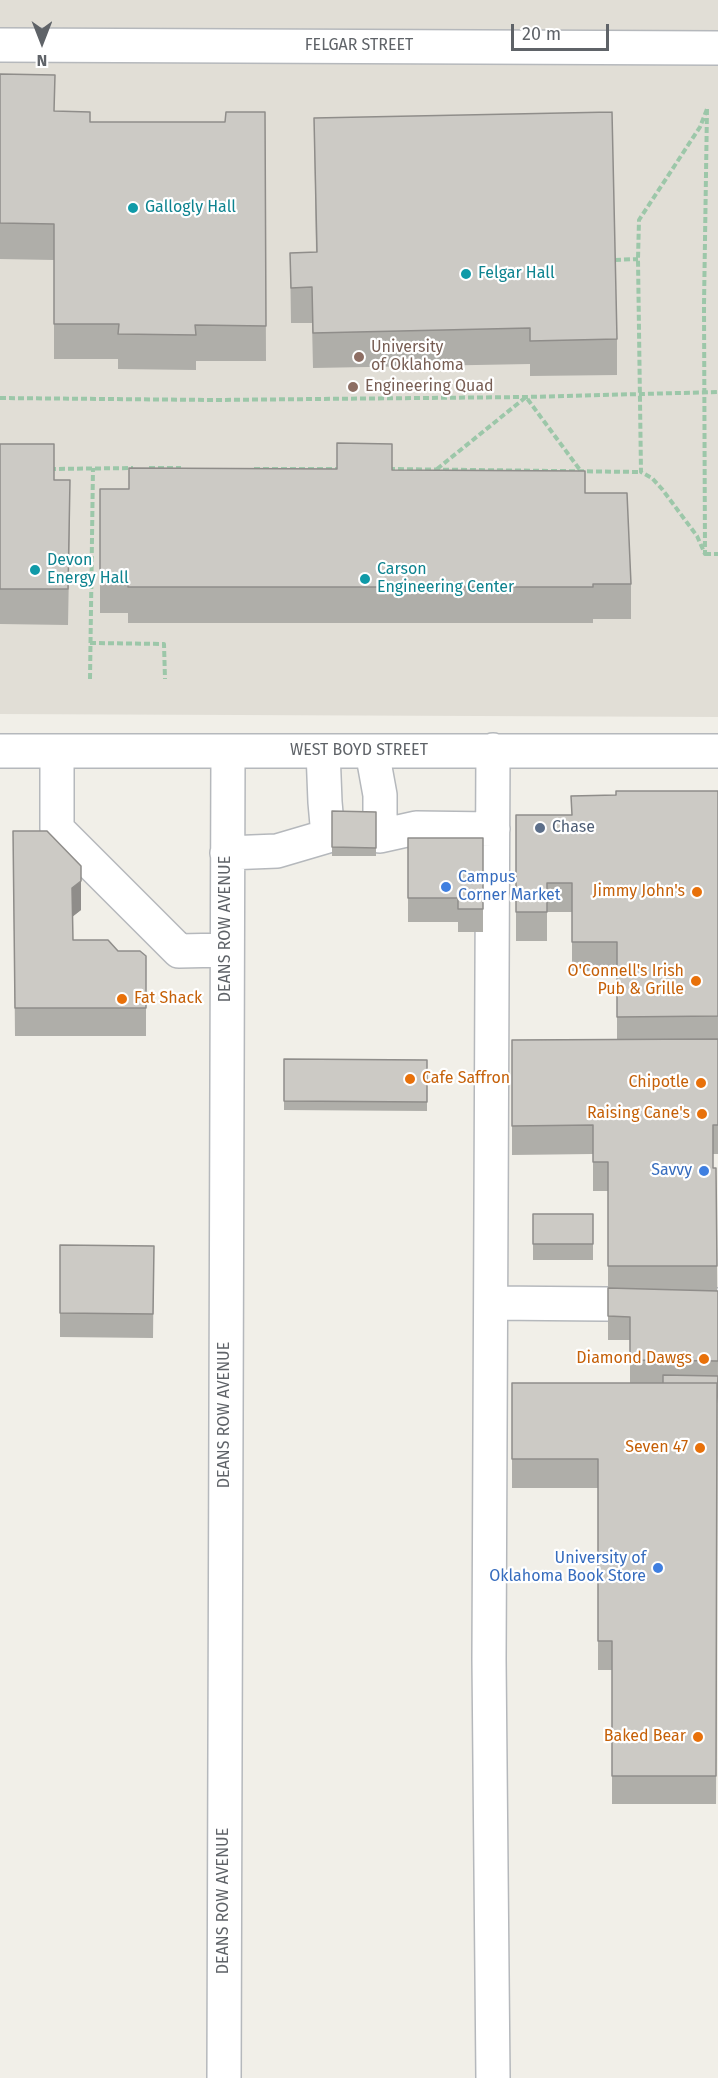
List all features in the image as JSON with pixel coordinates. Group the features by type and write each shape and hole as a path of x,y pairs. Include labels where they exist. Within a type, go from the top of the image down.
{"street":[{"name":"FELGAR STREET","path":"0,45 718,48"},
{"path":"493,750 489,1659 493,2078"},
{"name":"WEST BOYD STREET","path":"0,751 718,751"},
{"path":"57,751 57,829 179,951 226,951"},
{"path":"227,853 277,851 328,836 324,802 323,751"},
{"path":"372,751 381,795 380,836 416,828 493,829"},
{"name":"DEANS ROW AVENUE","path":"224,2078 228,752"},
{"path":"491,1303 718,1305"}],"path":[{"path":"640,472 639,220 700,127 707,109 705,554"},
{"path":"615,260 638,259"},
{"path":"0,398 212,400 525,397 718,392"},
{"path":"437,469 525,397"},
{"path":"525,397 580,470"},
{"path":"90,679 93,468"},
{"path":"46,469 183,468"},
{"path":"249,469 347,469"},
{"path":"381,469 640,472 652,478 662,489 697,536 705,554"},
{"path":"705,554 718,554"},
{"path":"90,643 164,644 165,679"}],"shaded area":[{"name":"University of Oklahoma","path":"0,0 718,0 718,717 0,714"}],"building":[{"name":"Gallogly Hall","path":"0,74 55,75 54,111 90,112 90,122 225,122 226,112 265,112 266,326 195,325 196,335 118,334 119,324 54,324 54,224 0,223"},
{"name":"Felgar Hall","path":"612,112 617,339 530,341 530,328 313,333 312,287 291,288 290,253 317,252 314,118"},
{"name":"Carson Engineering Center","path":"337,443 392,444 392,470 585,471 585,493 627,493 631,584 593,584 593,587 128,587 128,578 100,578 100,489 129,489 129,468 337,469"},
{"name":"Devon Energy Hall","path":"0,444 54,444 54,480 70,480 68,589 0,589"},
{"path":"616,791 718,791 718,1016 617,1017 617,942 572,942 572,883 547,883 547,912 516,912 516,815 572,815 571,796 616,795"},
{"path":"332,811 376,812 376,848 332,847"},
{"path":"13,831 47,831 81,866 81,881 72,888 73,940 108,940 118,951 140,951 146,956 146,1008 15,1008"},
{"name":"Campus Corner Market","path":"408,838 483,838 483,909 458,909 458,898 408,898"},
{"path":"718,1039 718,1125 713,1125 717,1266 608,1266 608,1162 593,1162 593,1125 512,1126 512,1040"},
{"path":"284,1059 427,1060 427,1102 284,1101"},
{"path":"533,1214 593,1214 593,1244 533,1244"},
{"path":"60,1245 154,1246 153,1314 60,1313"},
{"path":"608,1288 718,1291 718,1361 630,1360 630,1317 608,1316"},
{"path":"663,1375 718,1376 717,1403 717,1383 663,1383"},
{"path":"512,1383 717,1383 716,1776 612,1776 612,1641 598,1641 598,1459 512,1459"}],"place":[{"name":"Gallogly Hall","path":"133,208"},
{"name":"Felgar Hall","path":"466,274"},
{"name":"University of Oklahoma","path":"359,357"},
{"name":"Engineering Quad","path":"353,387"},
{"name":"Devon Energy Hall","path":"35,570"},
{"name":"Carson Engineering Center","path":"365,579"},
{"name":"Chase","path":"540,828"},
{"name":"Campus Corner Market","path":"446,887"},
{"name":"Jimmy John's","path":"697,892"},
{"name":"O'Connell's Irish Pub & Grille","path":"696,981"},
{"name":"Fat Shack","path":"122,999"},
{"name":"Cafe Saffron","path":"410,1079"},
{"name":"Chipotle","path":"701,1083"},
{"name":"Raising Cane's","path":"702,1114"},
{"name":"Savvy","path":"704,1171"},
{"name":"Diamond Dawgs","path":"704,1359"},
{"name":"Seven 47","path":"700,1448"},
{"name":"University of Oklahoma Book Store","path":"658,1568"},
{"name":"Baked Bear","path":"698,1737"}]}
